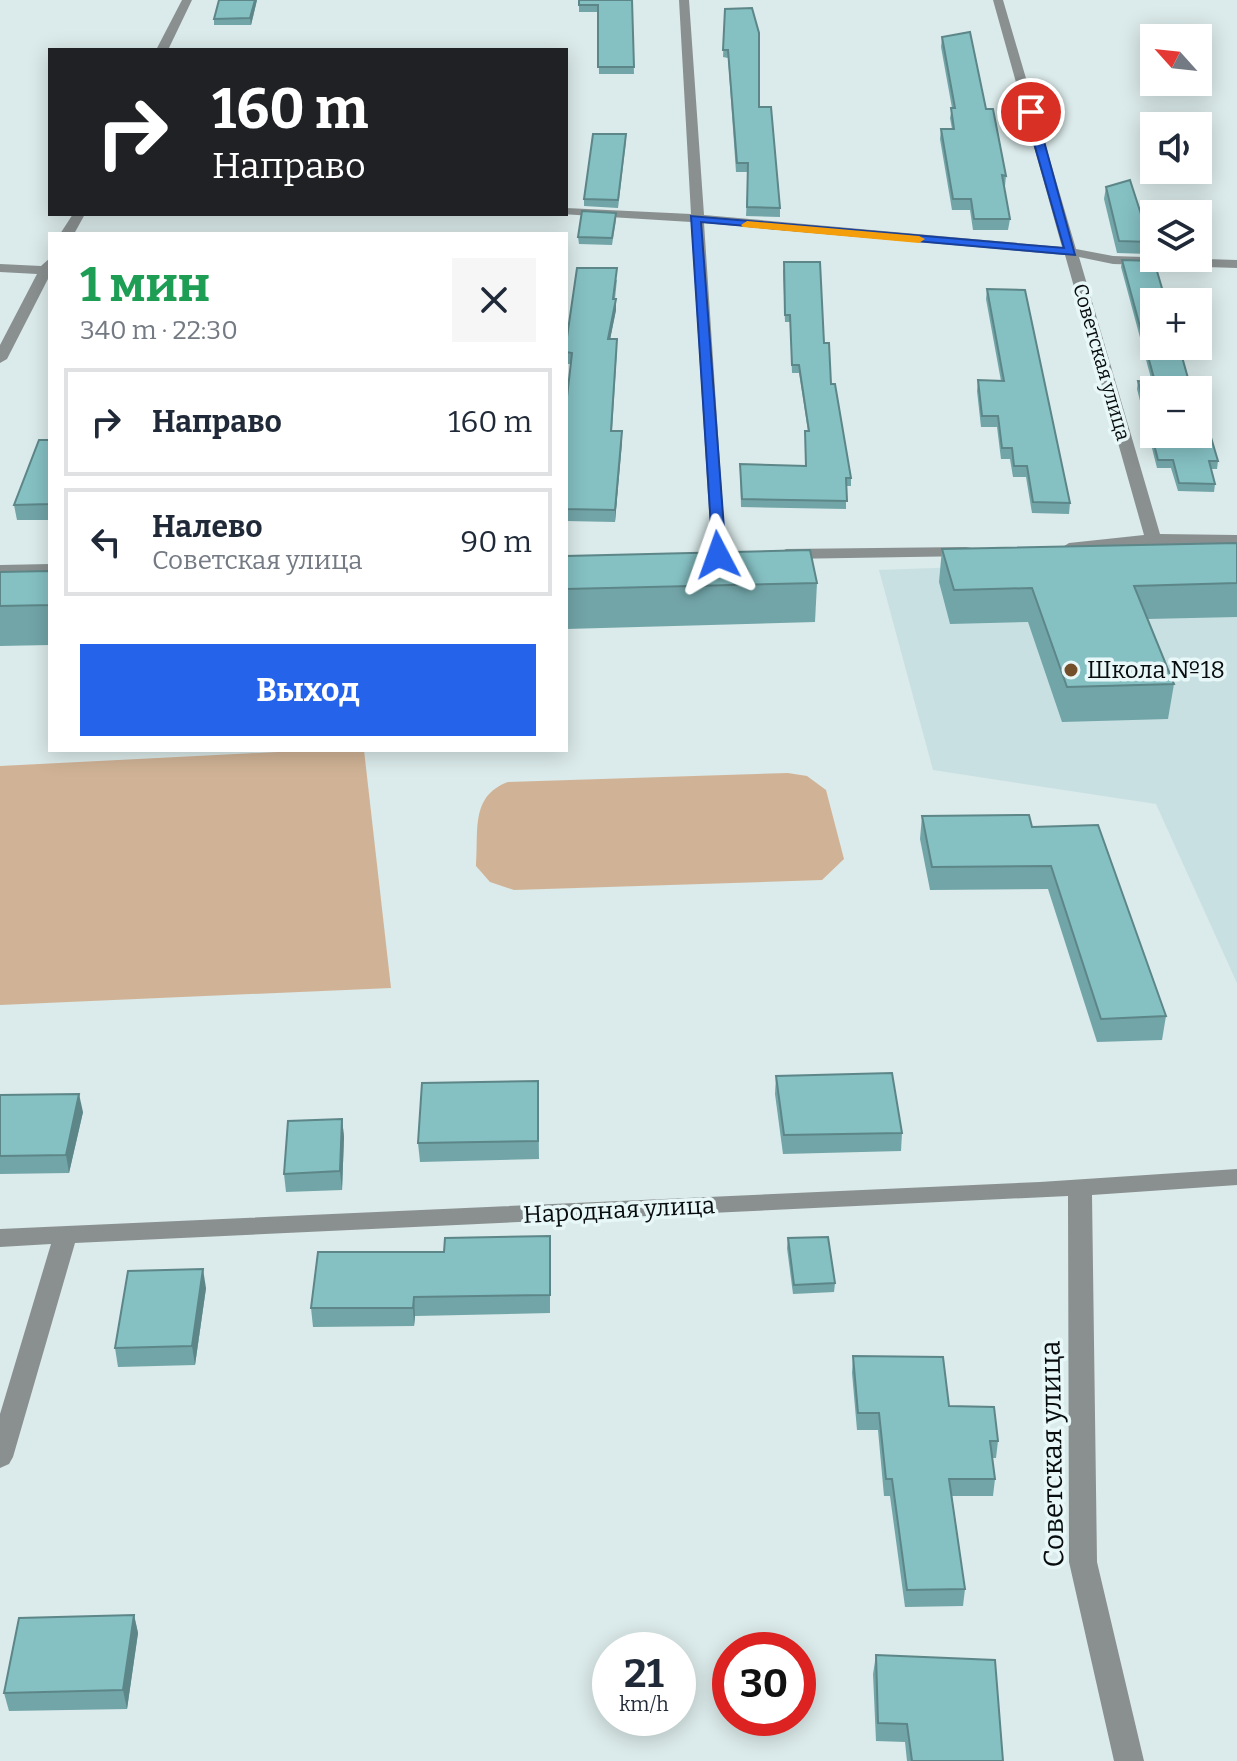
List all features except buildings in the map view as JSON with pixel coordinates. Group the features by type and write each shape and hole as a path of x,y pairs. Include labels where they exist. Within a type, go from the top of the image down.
{"street":[{"path":"163,48 187,0"},
{"path":"684,0 718,555"},
{"name":"Советская улица","path":"998,0 1153,539"},
{"path":"568,212 695,218 1071,252 1113,260 1237,264"},
{"path":"0,268 48,266 0,359"},
{"path":"1054,550 1153,539 1237,540"},
{"path":"764,554 978,552"},
{"path":"0,570 48,569"},
{"name":"Народная улица","path":"0,1238 1080,1188 1237,1177"},
{"name":"Советская улица","path":"1080,1188 1083,1562 1129,1761"},
{"path":"0,1457 65,1237"}],"shaded area":[{"name":"Школа №18","path":"1237,557 1237,983 1156,804 933,770 879,570"},
{"path":"276,752 364,752 391,988 0,1005 0,766"},
{"path":"788,773 807,776 826,790 844,859 822,880 514,890 490,882 476,866 477,828 482,806 487,796 508,782"}],"slow traffic":[{"path":"747,225 919,239"}],"place":[{"name":"Школа №18","path":"1071,670"}],"route":[{"path":"718,555 695,218 1071,252 1031,112"}]}
